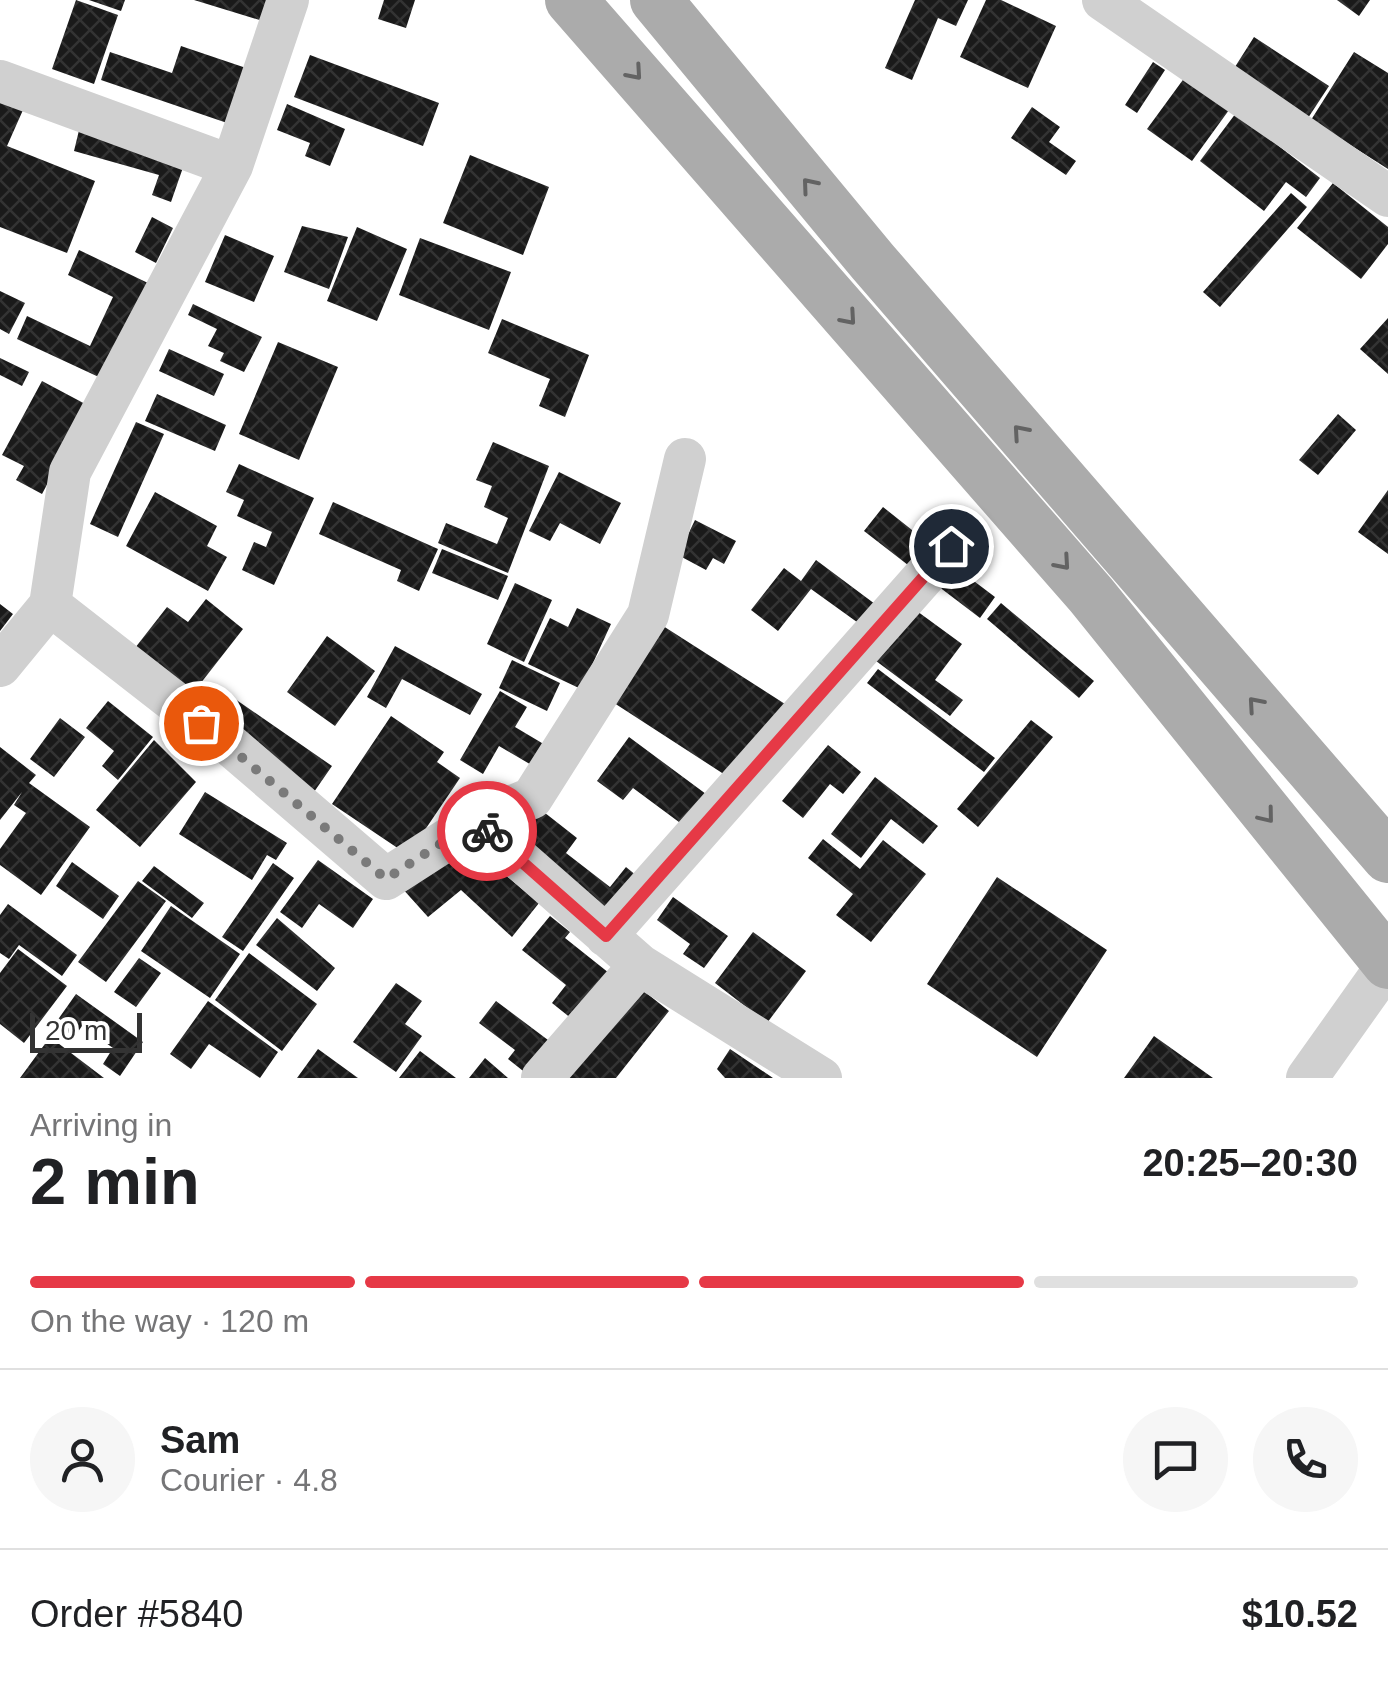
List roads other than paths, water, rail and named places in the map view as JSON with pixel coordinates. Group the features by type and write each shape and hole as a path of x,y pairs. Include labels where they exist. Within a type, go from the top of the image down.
{"main road":[{"path":"571,0 1091,595 1388,964"},
{"path":"656,0 873,262 1388,857"}],"street":[{"path":"0,666 50,605 70,472 232,166 288,0"},
{"path":"1104,0 1388,196"},
{"path":"0,81 232,166"},
{"path":"50,605 232,746 386,879 476,821 532,798 648,615 685,459"},
{"path":"606,936 951,546"},
{"path":"476,821 640,965 821,1078"},
{"path":"1307,1078 1388,964"},
{"path":"542,1078 640,965"}]}
